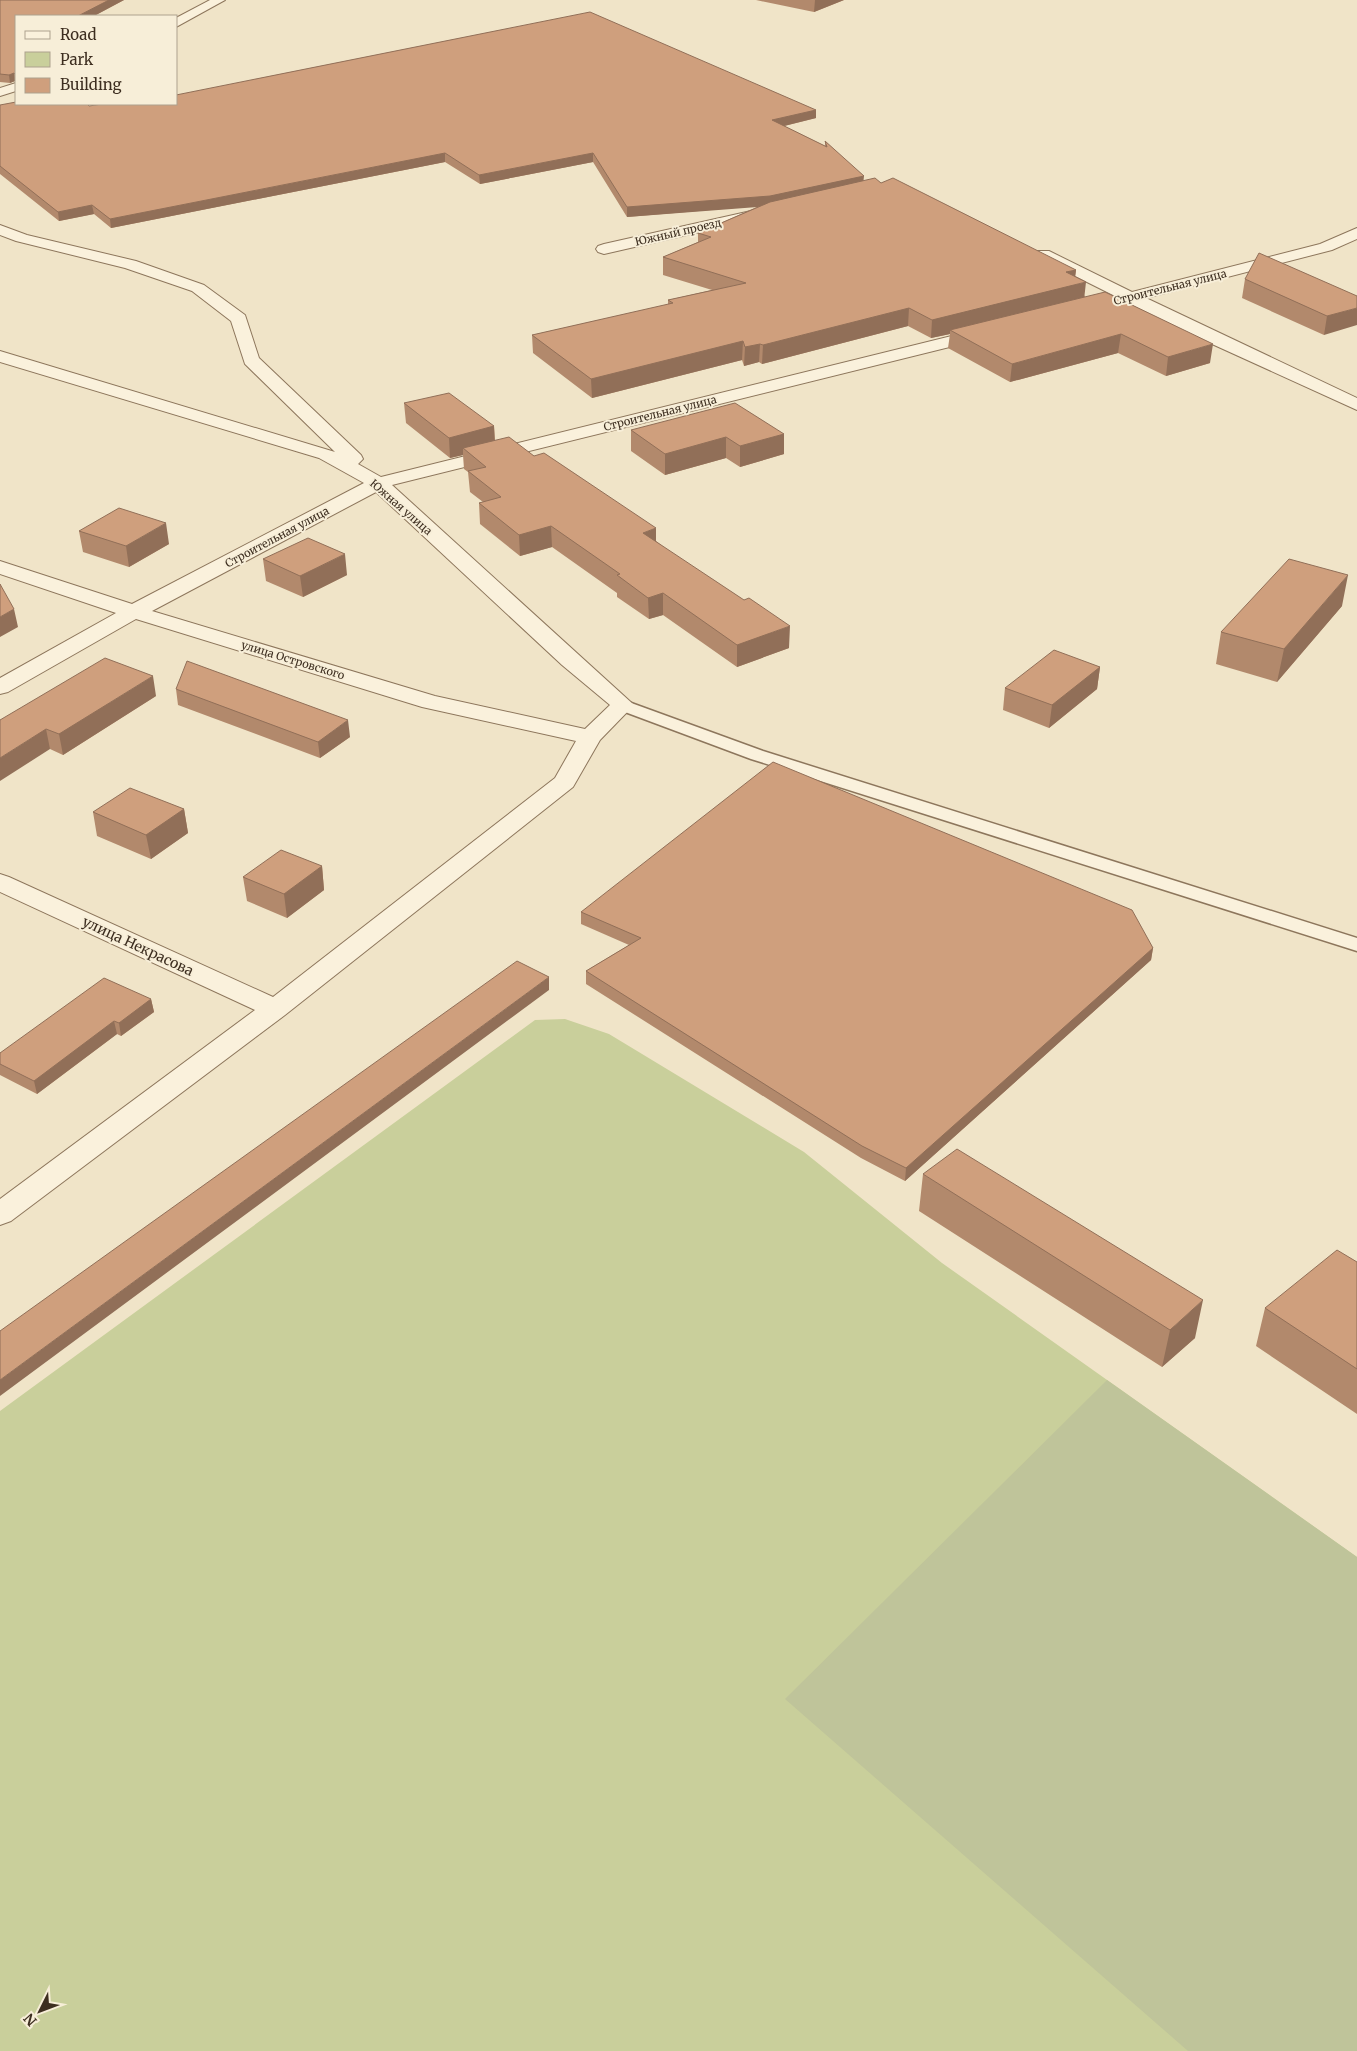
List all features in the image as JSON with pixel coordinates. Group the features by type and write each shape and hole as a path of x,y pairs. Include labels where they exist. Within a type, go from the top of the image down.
{"street":[{"path":"178,22 218,0"},
{"path":"0,92 15,88"},
{"name":"Южный проезд","path":"604,249 775,210"},
{"path":"0,230 22,238 130,264 198,288 238,319 251,360 378,483"},
{"name":"Строительная улица","path":"1063,314 1326,247 1357,233"},
{"path":"1032,249 1357,405"},
{"name":"Строительная улица","path":"0,687 134,612 378,483 1005,328"},
{"name":"Южная улица","path":"0,356 326,454 378,483 570,660 623,705"},
{"name":"улица Островского","path":"0,567 134,612 430,702 590,737"},
{"path":"0,1214 275,1010 565,782 590,737 623,705"},
{"name":"улица Некрасова","path":"0,882 275,1010"}],"lane":[{"path":"623,705 757,755 1357,945"}],"green space":[{"path":"565,1019 609,1034 804,1152 942,1263 1357,1557 1357,2051 0,2051 0,1411 535,1020"},
{"path":"1107,1380 1357,1557 1357,2051 1188,2051 785,1699"}],"building":[{"path":"0,0 109,0 80,15 15,15 15,74 0,74"},
{"path":"590,12 816,110 772,120 827,147 825,141 864,176 770,196 627,207 593,153 479,175 445,153 110,219 92,205 58,212 0,166 0,105 15,102 15,105 178,105 178,95"},
{"path":"875,178 881,183 893,178 1076,270 1066,272 1086,282 932,320 909,308 763,345 745,347 743,341 591,379 532,335 673,303 668,300 746,283 663,257 711,237 698,233 770,202"},
{"path":"1259,253 1357,296 1357,308 1327,316 1245,279"},
{"path":"1105,292 1213,344 1168,357 1121,334 1012,364 950,330"},
{"path":"449,393 494,426 449,438 404,403"},
{"path":"735,403 784,434 740,446 726,437 665,454 631,430"},
{"path":"509,437 534,456 544,453 656,528 643,533 744,600 749,598 790,626 737,645 663,593 648,598 617,575 620,574 551,526 519,535 479,503 501,497 468,471 486,467 463,448"},
{"path":"119,508 166,523 126,546 79,531"},
{"path":"308,538 345,554 300,576 263,559"},
{"path":"1289,559 1348,575 1284,649 1221,632"},
{"path":"0,584 14,609 0,617"},
{"path":"1054,650 1100,667 1052,705 1005,688"},
{"path":"105,658 153,676 59,734 46,729 0,758 0,720"},
{"path":"187,661 348,720 318,742 176,689"},
{"path":"773,762 1132,910 1153,948 906,1168 862,1146 586,971 641,938 581,912"},
{"path":"130,788 184,809 146,835 93,812"},
{"path":"281,850 322,866 284,894 243,877"},
{"path":"517,961 549,977 0,1380 0,1331"},
{"path":"104,978 151,999 119,1023 114,1021 34,1081 0,1064 0,1053"},
{"path":"957,1149 1203,1300 1170,1330 923,1174"},
{"path":"1337,1250 1357,1262 1357,1369 1265,1308"}]}
